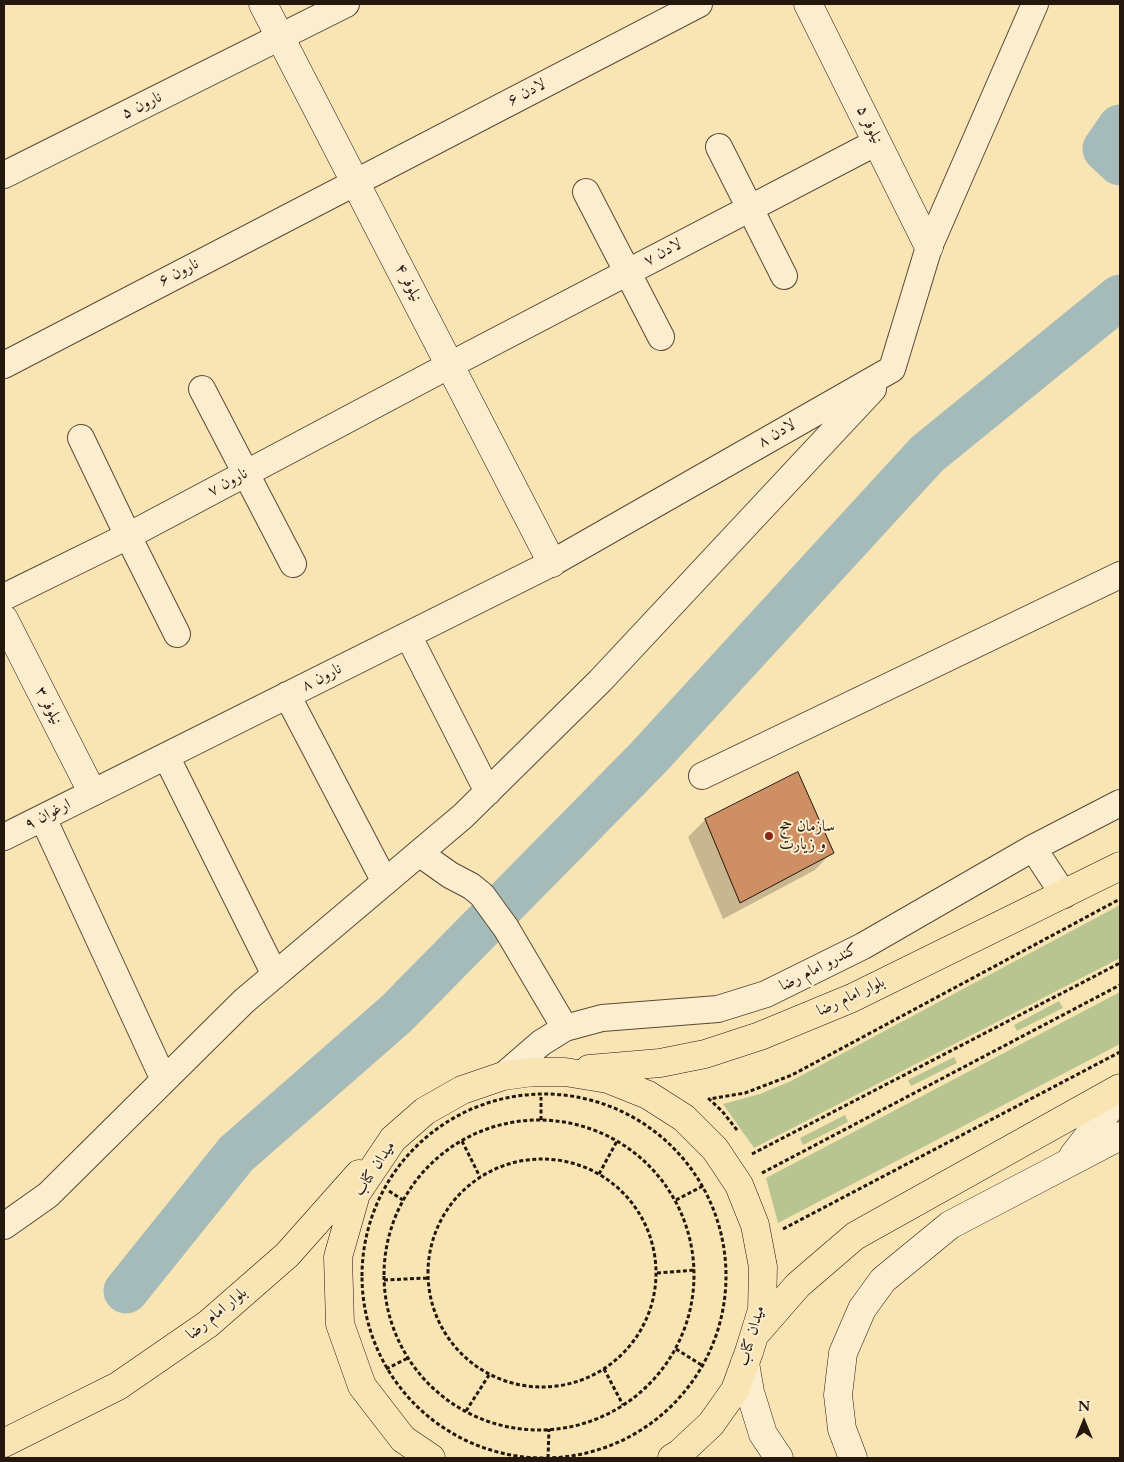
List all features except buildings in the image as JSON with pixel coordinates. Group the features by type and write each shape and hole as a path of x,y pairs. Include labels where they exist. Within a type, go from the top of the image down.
{"main road":[{"name":"بلوار امام رضا","path":"565,1072 660,1063 705,1054 760,1036 852,998 1120,866"},
{"name":"میدان کتاب","path":"431,1458 403,1439 362,1386 340,1324 338,1257 356,1194 393,1139 425,1111 462,1090 503,1076 533,1072 565,1072 608,1079 648,1095 684,1118 715,1148 739,1185 755,1225 763,1267 762,1310 736,1390 711,1424 672,1458"},
{"path":"755,1335 798,1285 855,1236 1120,1088"},
{"name":"بلوار امام رضا","path":"4,1443 118,1386 208,1324 287,1255 343,1191 393,1139"}],"street":[{"name":"نیلوفر ۴","path":"264,4 552,563"},
{"name":"نارون ۵","path":"4,176 346,4"},
{"name":"نیلوفر ۵","path":"808,4 929,247"},
{"path":"4,1226 48,1195 244,1001 463,816 488,792 600,682 892,369 929,247 1035,4"},
{"name":"لادن ۶","path":"355,182 683,8"},
{"name":"لادن ۷","path":"450,365 877,142"},
{"path":"719,147 784,276"},
{"name":"نارون ۶","path":"4,365 355,182"},
{"path":"586,192 660,337"},
{"name":"نارون ۷","path":"4,597 128,536 450,365"},
{"name":"لادن ۸","path":"552,563 892,369"},
{"path":"202,389 293,564"},
{"path":"81,438 177,634"},
{"name":"نارون ۸","path":"92,792 552,563"},
{"path":"702,776 1120,575"},
{"name":"نیلوفر ۳","path":"4,619 92,792"},
{"path":"408,635 488,792"},
{"path":"287,695 384,882"},
{"path":"166,756 275,975"},
{"name":"ارغوان ۹","path":"4,838 92,792"},
{"name":"کندرو امام رضا","path":"503,1076 541,1043 564,1028 602,1018 718,1008 766,994 863,946 1034,848 1120,803"},
{"path":"43,818 164,1080"},
{"path":"1034,848 1064,895"},
{"path":"418,853 482,895 506,928 564,1028"},
{"path":"1070,1162 1120,1095"},
{"path":"853,1458 842,1429 838,1395 843,1353 862,1309 883,1280 950,1225 1120,1136"},
{"path":"745,1362 750,1392 763,1434 779,1458"}],"path":[{"path":"738,1131 722,1111 709,1099 745,1093 768,1086 1120,899"},
{"path":"754,1159 751,1153 1120,964"},
{"path":"758,1169 760,1176 1120,985"},
{"path":"783,1229 1120,1052"},
{"path":"541,1094 541,1120"},
{"path":"541,1094 580,1098 617,1110 651,1129 680,1155 702,1186 718,1221 725,1257 725,1295 718,1332 702,1366 680,1397 653,1422 621,1441 585,1453 548,1458 509,1455 472,1444 438,1425 409,1400 386,1369 370,1334 362,1298 361,1260 369,1222 384,1188 406,1156 434,1130 467,1111 503,1099 541,1094"},
{"path":"541,1120 567,1122 617,1140 640,1157 660,1177 676,1200 689,1234 695,1270 691,1311 676,1349 653,1381 623,1405 600,1418 575,1426 549,1429 520,1428 492,1422 466,1411 444,1397 424,1378 408,1358 395,1334 384,1280 386,1253 392,1226 403,1200 425,1170 438,1157 462,1141 486,1129 513,1122 541,1120"},
{"path":"599,1174 617,1140"},
{"path":"462,1141 480,1177"},
{"path":"539,1159 570,1162 599,1174 623,1192 642,1216 653,1244 657,1273 653,1302 643,1328 626,1351 604,1369 576,1382 547,1387 517,1385 489,1375 464,1358 445,1335 432,1308 427,1278 430,1248 440,1220 457,1196 480,1177 508,1164 539,1159"},
{"path":"676,1200 702,1186"},
{"path":"384,1188 403,1200"},
{"path":"657,1273 695,1270"},
{"path":"384,1280 427,1278"},
{"path":"676,1349 702,1366"},
{"path":"386,1369 408,1358"},
{"path":"604,1369 623,1405"},
{"path":"466,1411 489,1375"},
{"path":"548,1458 549,1429"}],"green space":[{"path":"1120,905 1120,958 754,1148 723,1104 760,1094 791,1081"},
{"path":"1120,992 1120,1044 778,1223 766,1178"},
{"path":"1059,1001 1063,1008 1017,1031 1014,1025"},
{"path":"954,1057 957,1063 911,1086 908,1080"},
{"path":"845,1115 848,1122 803,1145 800,1138"}],"waterway":[{"path":"1120,127 1105,149 1120,163"},
{"path":"126,1291 236,1154 396,1014 647,759 927,454 1120,297"}],"place":[{"name":"سازمان حج و زیارت","path":"769,836"}]}
